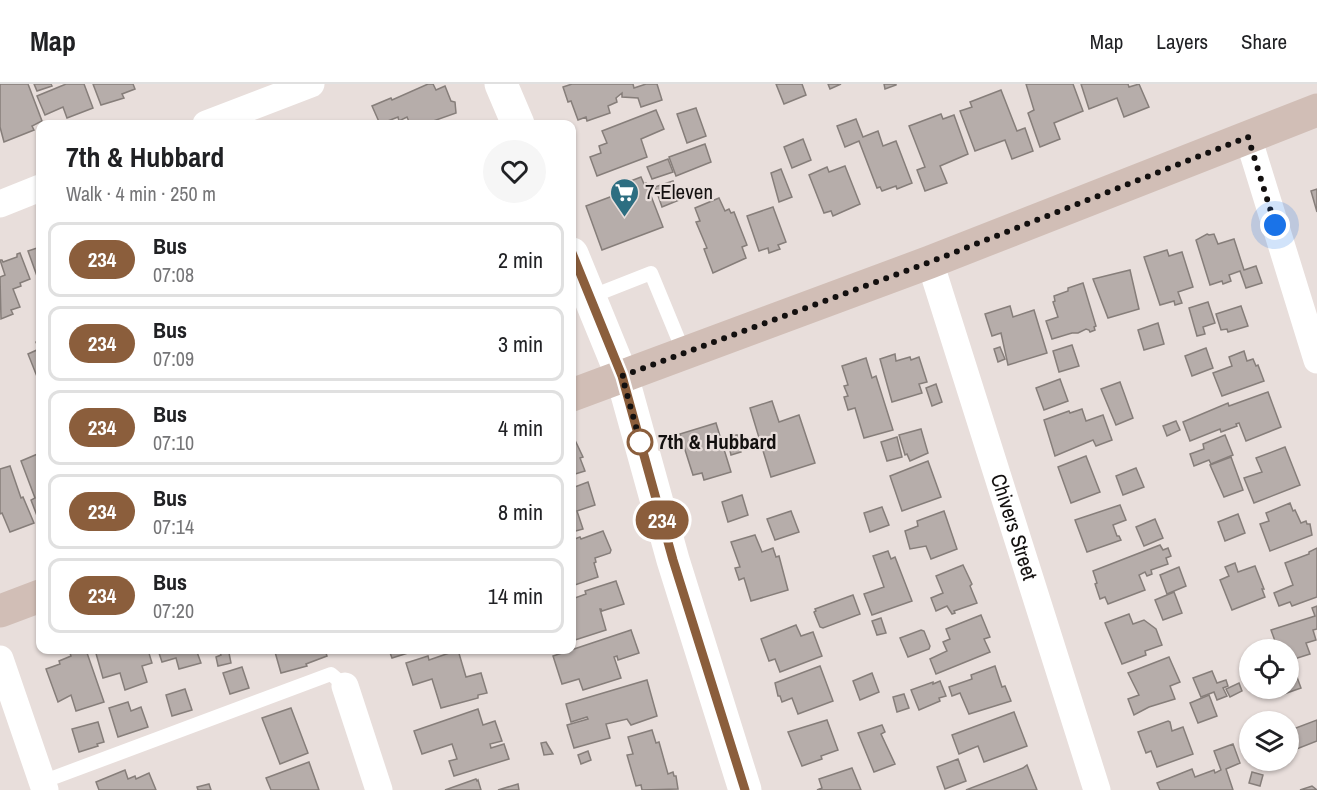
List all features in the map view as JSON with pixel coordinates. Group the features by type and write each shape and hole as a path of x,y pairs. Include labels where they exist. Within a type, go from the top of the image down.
{"main road":[{"path":"576,393 930,262 1317,110"},
{"path":"0,612 36,598"}],"street":[{"path":"216,120 311,84"},
{"path":"501,84 516,120"},
{"path":"1248,137 1317,360"},
{"path":"0,204 36,190"},
{"name":"Chivers Street","path":"930,262 1097,790"},
{"path":"576,264 622,376 673,560 745,790"},
{"path":"0,659 44,786"},
{"path":"345,686 379,790"}],"lane":[{"path":"590,297 651,273 684,353"},
{"path":"44,786 331,674 345,686"}],"building":[{"path":"0,84 28,84 42,120 36,120 36,124 32,126 34,130 4,142 0,127"},
{"path":"34,84 51,84 52,86 37,91"},
{"path":"66,84 84,84 93,108 67,118 63,107 45,115 37,96"},
{"path":"93,84 133,84 135,89 122,94 124,98 101,105"},
{"path":"428,84 433,84 436,90 445,86 451,101 455,102 456,113 436,120 408,120 407,117 399,120 398,117 390,120 378,120 372,106 391,98 392,100"},
{"path":"572,84 633,84 634,88 646,84 657,84 662,100 641,107 638,98 622,97 622,93 616,98 617,102 608,106 610,113 587,121 586,117 578,120 563,87"},
{"path":"776,84 802,84 806,95 784,104"},
{"path":"828,84 841,84 830,89"},
{"path":"884,84 896,84 896,85 885,89"},
{"path":"1026,84 1073,84 1083,111 1054,123 1060,139 1040,147 1028,113 1034,110"},
{"path":"1081,84 1128,84 1129,87 1139,84 1149,107 1124,117 1117,98 1089,109"},
{"path":"1001,90 1017,131 1025,128 1033,151 1012,159 1005,140 975,151 960,111 972,107 970,102"},
{"path":"696,108 706,136 687,143 677,114"},
{"path":"656,110 664,129 641,139 647,157 597,176 590,157 601,153 599,146 607,143 602,131"},
{"path":"941,114 943,119 954,115 968,154 940,166 947,183 925,191 917,170 925,167 909,126"},
{"path":"856,119 863,137 878,131 883,146 896,141 912,183 897,189 896,186 882,191 880,187 877,188 859,141 845,147 837,126"},
{"path":"803,139 811,160 792,168 784,147"},
{"path":"705,144 711,162 676,176 669,157"},
{"path":"668,159 673,172 652,179 647,167"},
{"path":"845,166 860,204 833,216 831,211 824,213 809,175 827,167 829,172"},
{"path":"781,169 792,197 779,202 771,173"},
{"name":"7-Eleven","path":"641,177 644,184 646,183 663,227 602,250 586,206 626,191 623,184"},
{"path":"673,181 679,200 662,207 655,187"},
{"path":"1317,189 1317,212 1311,191"},
{"path":"719,198 725,211 729,209 731,213 734,212 747,245 742,247 746,258 713,273 704,249 707,248 696,222 700,221 695,208"},
{"path":"773,207 786,242 778,245 780,249 769,253 768,248 759,251 747,216"},
{"path":"1207,234 1214,234 1218,244 1234,239 1244,270 1256,266 1262,283 1246,288 1240,271 1229,275 1231,281 1210,285 1196,240"},
{"path":"36,248 36,273 28,251"},
{"path":"1167,250 1169,256 1182,252 1193,287 1178,292 1182,303 1175,305 1174,301 1160,305 1144,257"},
{"path":"20,253 30,279 13,289 20,307 11,310 13,314 1,319 0,277 5,275 0,260 3,262 17,257"},
{"path":"1130,270 1139,309 1108,318 1093,279"},
{"path":"1083,283 1096,326 1095,330 1090,332 1086,329 1052,339 1046,321 1058,317 1053,302 1055,301 1054,296"},
{"path":"1208,302 1215,323 1203,327 1205,334 1197,336 1189,308"},
{"path":"1010,306 1013,317 1034,310 1047,353 1008,365 1001,333 992,336 985,314"},
{"path":"1241,306 1248,326 1228,332 1227,329 1221,330 1216,314"},
{"path":"1158,323 1164,344 1144,350 1138,330"},
{"path":"1072,345 1079,366 1059,372 1053,351"},
{"path":"1000,347 1005,359 998,362 994,349"},
{"path":"1206,348 1213,368 1192,376 1185,356"},
{"path":"36,350 36,374 28,354"},
{"path":"1244,351 1247,361 1253,359 1256,366 1258,365 1264,381 1222,396 1213,373 1232,366 1229,357"},
{"path":"895,354 896,361 919,357 927,382 919,384 922,393 892,402 880,359"},
{"path":"866,358 872,378 876,376 893,430 864,438 855,408 848,410 844,397 848,396 844,386 848,385 842,366"},
{"path":"1060,379 1068,401 1044,410 1036,388"},
{"path":"1120,382 1133,418 1116,425 1101,389"},
{"path":"936,384 942,402 932,406 926,388"},
{"path":"1268,392 1281,427 1246,441 1239,423 1221,432 1220,429 1190,441 1183,422 1228,403 1229,406"},
{"path":"772,401 779,422 799,415 815,463 771,477 750,408"},
{"path":"1082,409 1086,421 1103,415 1112,440 1096,446 1093,440 1055,456 1044,420"},
{"path":"1176,421 1180,430 1167,436 1163,426"},
{"path":"716,423 731,472 704,480 702,473 693,475 680,434"},
{"path":"921,429 928,453 910,461 907,454 905,455 899,435"},
{"path":"737,435 741,452 731,455 727,437"},
{"path":"1225,435 1233,455 1211,464 1209,460 1194,466 1190,454 1204,449 1203,444"},
{"path":"897,437 902,457 887,461 881,442"},
{"path":"576,442 583,457 580,458 585,471 576,474"},
{"path":"1285,447 1300,485 1254,503 1244,478 1262,472 1256,458"},
{"path":"36,455 36,513 31,500 35,498 21,461"},
{"path":"1086,456 1100,492 1071,503 1058,467"},
{"path":"1231,457 1243,490 1224,497 1210,465"},
{"path":"928,461 941,497 902,511 890,476"},
{"path":"10,466 21,498 23,497 34,523 10,532 2,513 0,514 0,469"},
{"path":"1136,468 1144,487 1123,495 1116,476"},
{"path":"588,482 595,505 577,511 583,529 576,531 576,486"},
{"path":"742,495 748,515 728,522 722,502"},
{"path":"1290,503 1301,523 1306,521 1310,524 1312,535 1270,551 1260,524 1269,521 1266,513"},
{"path":"1120,505 1126,520 1113,525 1121,540 1087,552 1075,520"},
{"path":"882,507 889,525 870,532 864,513"},
{"path":"791,511 799,532 775,540 767,519"},
{"path":"944,511 957,549 931,559 926,546 910,549 905,531 918,526 917,521"},
{"path":"1238,514 1245,533 1225,541 1218,522"},
{"path":"1155,519 1163,538 1144,546 1136,527"},
{"path":"603,531 611,550 610,553 595,558 598,577 576,585 576,538 580,537 581,539"},
{"path":"755,535 762,552 773,548 776,557 779,556 788,590 751,601 744,578 739,580 735,568 740,567 731,542"},
{"path":"1160,545 1163,550 1168,548 1171,556 1166,558 1168,564 1151,570 1152,574 1147,576 1145,572 1139,575 1145,590 1108,604 1105,597 1100,599 1093,571"},
{"path":"1317,548 1317,597 1292,606 1290,602 1279,606 1274,593 1293,585 1285,563 1309,554"},
{"path":"888,551 891,559 895,557 912,601 872,615 864,594 884,587 873,556"},
{"path":"1235,563 1238,572 1255,566 1265,597 1232,610 1220,580 1229,576 1225,567"},
{"path":"963,565 972,584 970,586 977,603 954,611 955,613 952,614 947,606 936,611 931,598 943,593 936,576"},
{"path":"1179,567 1186,586 1167,594 1160,575"},
{"path":"616,581 624,604 602,611 600,609 606,630 576,640 576,598 586,594 585,591"},
{"path":"1174,592 1182,613 1163,620 1155,600"},
{"path":"853,595 860,614 823,628 820,627 815,609"},
{"path":"1317,606 1317,629 1313,630 1316,640 1306,643 1310,654 1299,658 1299,639 1274,639 1271,630 1315,616 1312,608"},
{"path":"1129,614 1133,624 1144,620 1156,629 1162,645 1145,651 1146,655 1122,664 1105,623"},
{"path":"981,615 990,637 984,639 990,652 936,674 930,659 947,651 943,642 950,639 946,629"},
{"path":"881,618 886,633 877,635 872,621"},
{"path":"796,625 801,636 813,632 822,656 780,672 775,659 769,661 761,639"},
{"path":"631,630 639,653 618,660 617,656 614,657 621,678 583,690 579,679 562,684 553,656 576,654 576,648"},
{"path":"924,631 929,649 908,657 900,638"},
{"path":"70,654 87,654 104,702 76,711 71,695 58,702 46,669 60,664 59,661 71,656"},
{"path":"96,654 149,654 152,663 142,666 147,682 125,690 120,673 103,678"},
{"path":"159,654 198,654 201,663 179,669 176,658 162,662"},
{"path":"229,654 231,663 218,666 216,657"},
{"path":"276,654 326,654 327,656 306,664 307,666 281,673"},
{"path":"390,654 405,654 392,658"},
{"path":"446,654 459,654 466,677 481,673 487,693 478,695 478,698 441,708 432,679 413,685 406,663 428,656 429,660"},
{"path":"1169,657 1180,682 1170,686 1175,699 1149,707 1134,715 1128,699 1139,695 1128,673"},
{"path":"820,666 833,701 798,714 792,698 782,702 775,683"},
{"path":"995,666 1002,687 1005,686 1011,701 969,714 960,693 952,696 949,687 972,679 971,675"},
{"path":"242,667 249,688 230,694 223,673"},
{"path":"1212,671 1217,683 1226,680 1228,686 1223,688 1227,696 1217,700 1214,692 1201,697 1193,678"},
{"path":"872,673 879,692 860,700 853,681"},
{"path":"647,680 657,716 631,725 627,719 606,724 610,738 574,748 567,725 588,719 587,717 571,722 566,704"},
{"path":"940,681 946,696 919,710 911,690"},
{"path":"1239,683 1239,692 1230,697 1226,689"},
{"path":"185,689 192,710 172,716 166,695"},
{"path":"904,694 909,708 897,712 893,697"},
{"path":"1209,695 1217,716 1198,723 1190,703"},
{"path":"128,702 131,711 141,707 148,727 118,737 109,708"},
{"path":"291,708 308,753 280,764 262,718"},
{"path":"478,709 483,725 495,721 502,741 490,744 491,748 504,744 509,759 454,776 449,761 457,759 452,744 422,754 414,731"},
{"path":"1014,712 1027,746 984,762 978,746 959,754 952,735"},
{"path":"827,720 838,750 802,766 788,732"},
{"path":"1317,720 1317,741 1299,748 1299,727"},
{"path":"1168,721 1172,731 1183,727 1193,754 1157,767 1151,751 1146,753 1138,732"},
{"path":"98,722 104,742 79,752 72,729"},
{"path":"882,725 885,732 881,734 895,764 874,772 858,733"},
{"path":"652,730 656,743 659,742 668,774 673,772 676,776 678,789 642,790 641,785 636,786 627,755 633,754 628,737"},
{"path":"546,742 553,754 544,755 541,743"},
{"path":"1233,744 1239,763 1226,769 1233,790 1160,790 1157,783 1192,769 1195,777 1214,770 1215,773 1221,770 1214,751"},
{"path":"588,751 591,760 581,764 578,755"},
{"path":"958,759 966,781 945,789 937,767"},
{"path":"309,762 319,790 271,790 266,778"},
{"path":"1027,765 1037,790 966,790 1023,768"},
{"path":"852,768 861,790 817,790 822,788 819,779"},
{"path":"125,770 128,779 135,776 136,779 149,773 156,790 99,790 96,782"},
{"path":"1252,772 1263,775 1260,786 1249,783"},
{"path":"476,779 481,790 445,790"},
{"path":"209,784 211,790 198,790 197,787"},
{"path":"518,784 519,790 498,790"},
{"path":"1312,786 1317,790 1300,790"}],"bus line":[{"name":"234","path":"576,263 622,376 673,560 745,790"}],"place":[{"name":"7-Eleven","path":"624,218"},
{"name":"7th & Hubbard","path":"640,442"}],"route":[{"path":"640,442 641,445 622,376 930,262 1248,137 1275,225"}]}
